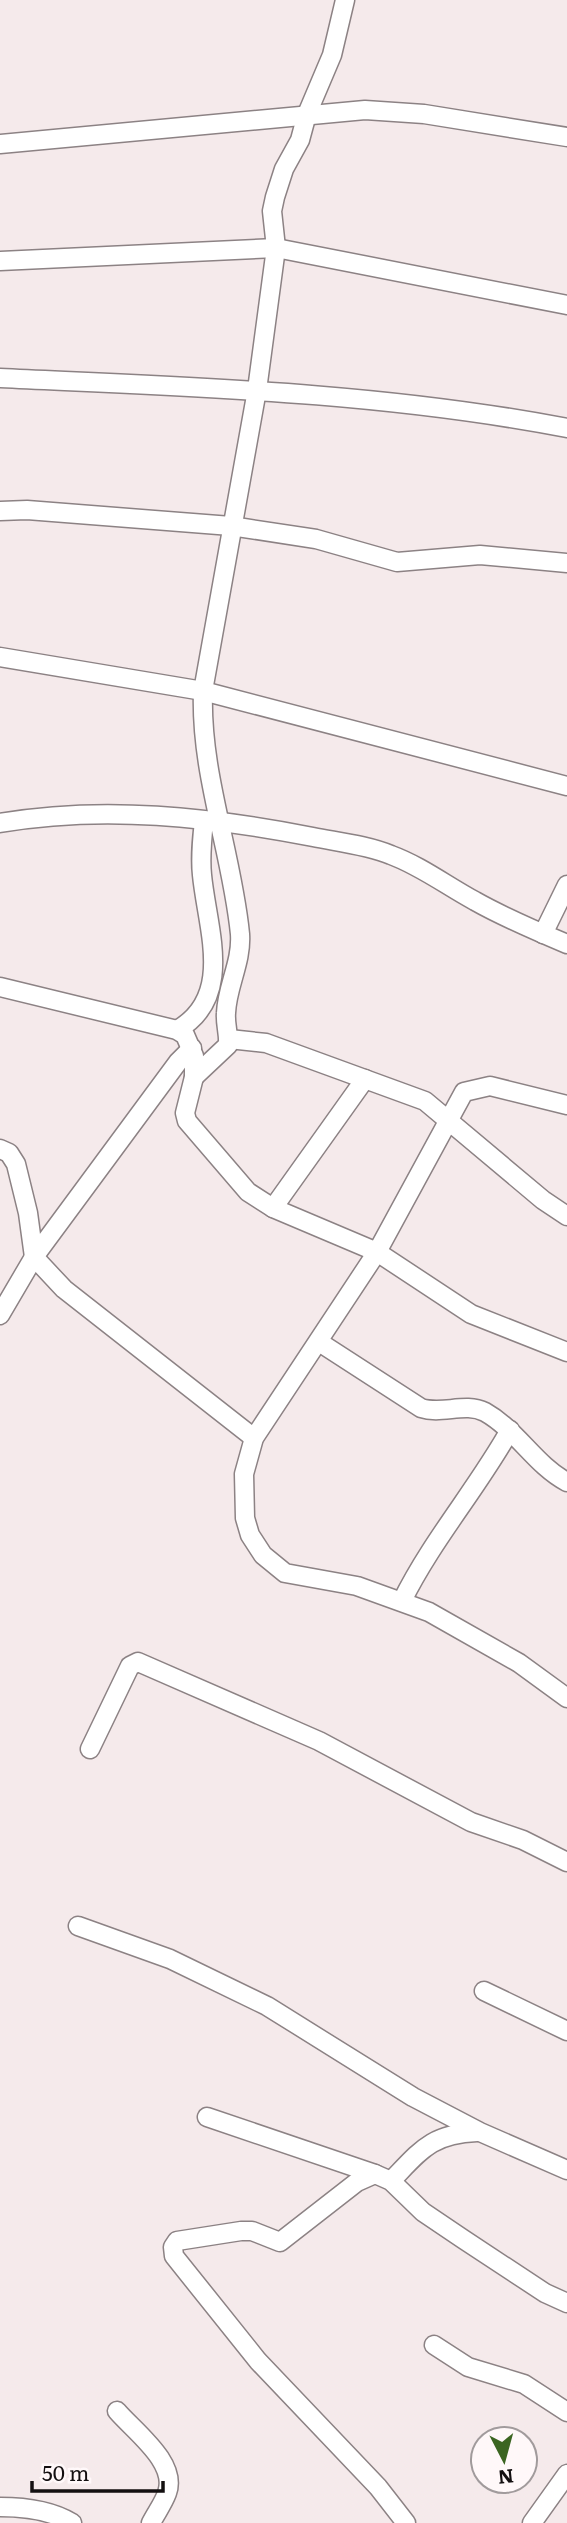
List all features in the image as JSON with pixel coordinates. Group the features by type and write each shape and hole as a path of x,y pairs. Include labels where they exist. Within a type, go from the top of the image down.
{"street":[{"path":"194,1077 222,1053 229,1039 226,1013 241,947 212,821 202,726 204,691 257,390 276,248 272,211 284,169 300,141 307,114 332,55 345,0"},
{"path":"0,145 365,110 424,114 567,137"},
{"path":"0,261 276,248 567,305"},
{"path":"0,378 257,390 492,414 567,428"},
{"path":"0,511 27,510 231,526 316,539 397,562 480,555 567,563"},
{"path":"0,657 204,691 567,786"},
{"path":"0,822 61,813 212,821 388,853 473,901 567,944"},
{"path":"177,1031 196,1016 215,971 201,871 212,821"},
{"path":"543,934 567,886"},
{"path":"0,987 185,1035 192,1048 194,1077 185,1105 187,1121 248,1192 273,1208 377,1252 471,1314 567,1352"},
{"path":"229,1039 267,1043 425,1101 543,1200 567,1216"},
{"path":"0,1315 34,1257 170,1073 192,1048"},
{"path":"273,1208 365,1079"},
{"path":"567,1105 516,1091 482,1087 464,1093 377,1252 254,1438 244,1474 242,1495 250,1535 263,1555 285,1573 357,1586 402,1601 499,1651 567,1698"},
{"path":"0,1149 9,1153 16,1164 28,1213 34,1257 64,1289 254,1438"},
{"path":"320,1342 421,1408 433,1412 476,1409 510,1430 547,1470 567,1482"},
{"path":"402,1601 429,1550 489,1468 510,1430"},
{"path":"90,1749 130,1666 138,1662 319,1741 471,1822 523,1840 567,1862"},
{"path":"78,1926 170,1959 267,2006 412,2096 481,2132 567,2170"},
{"path":"484,1991 567,2031"},
{"path":"207,2117 383,2177 436,2221 545,2293 567,2303"},
{"path":"406,2523 378,2487 258,2361 174,2256 173,2247 184,2239 241,2231 252,2231 280,2242 357,2182 383,2177 428,2143 457,2133 481,2132"},
{"path":"434,2345 468,2367 524,2384 567,2412"},
{"path":"117,2411 162,2461 169,2475 167,2492 151,2523"},
{"path":"532,2523 567,2474"},
{"path":"0,2507 24,2507 64,2517 72,2523"}]}
